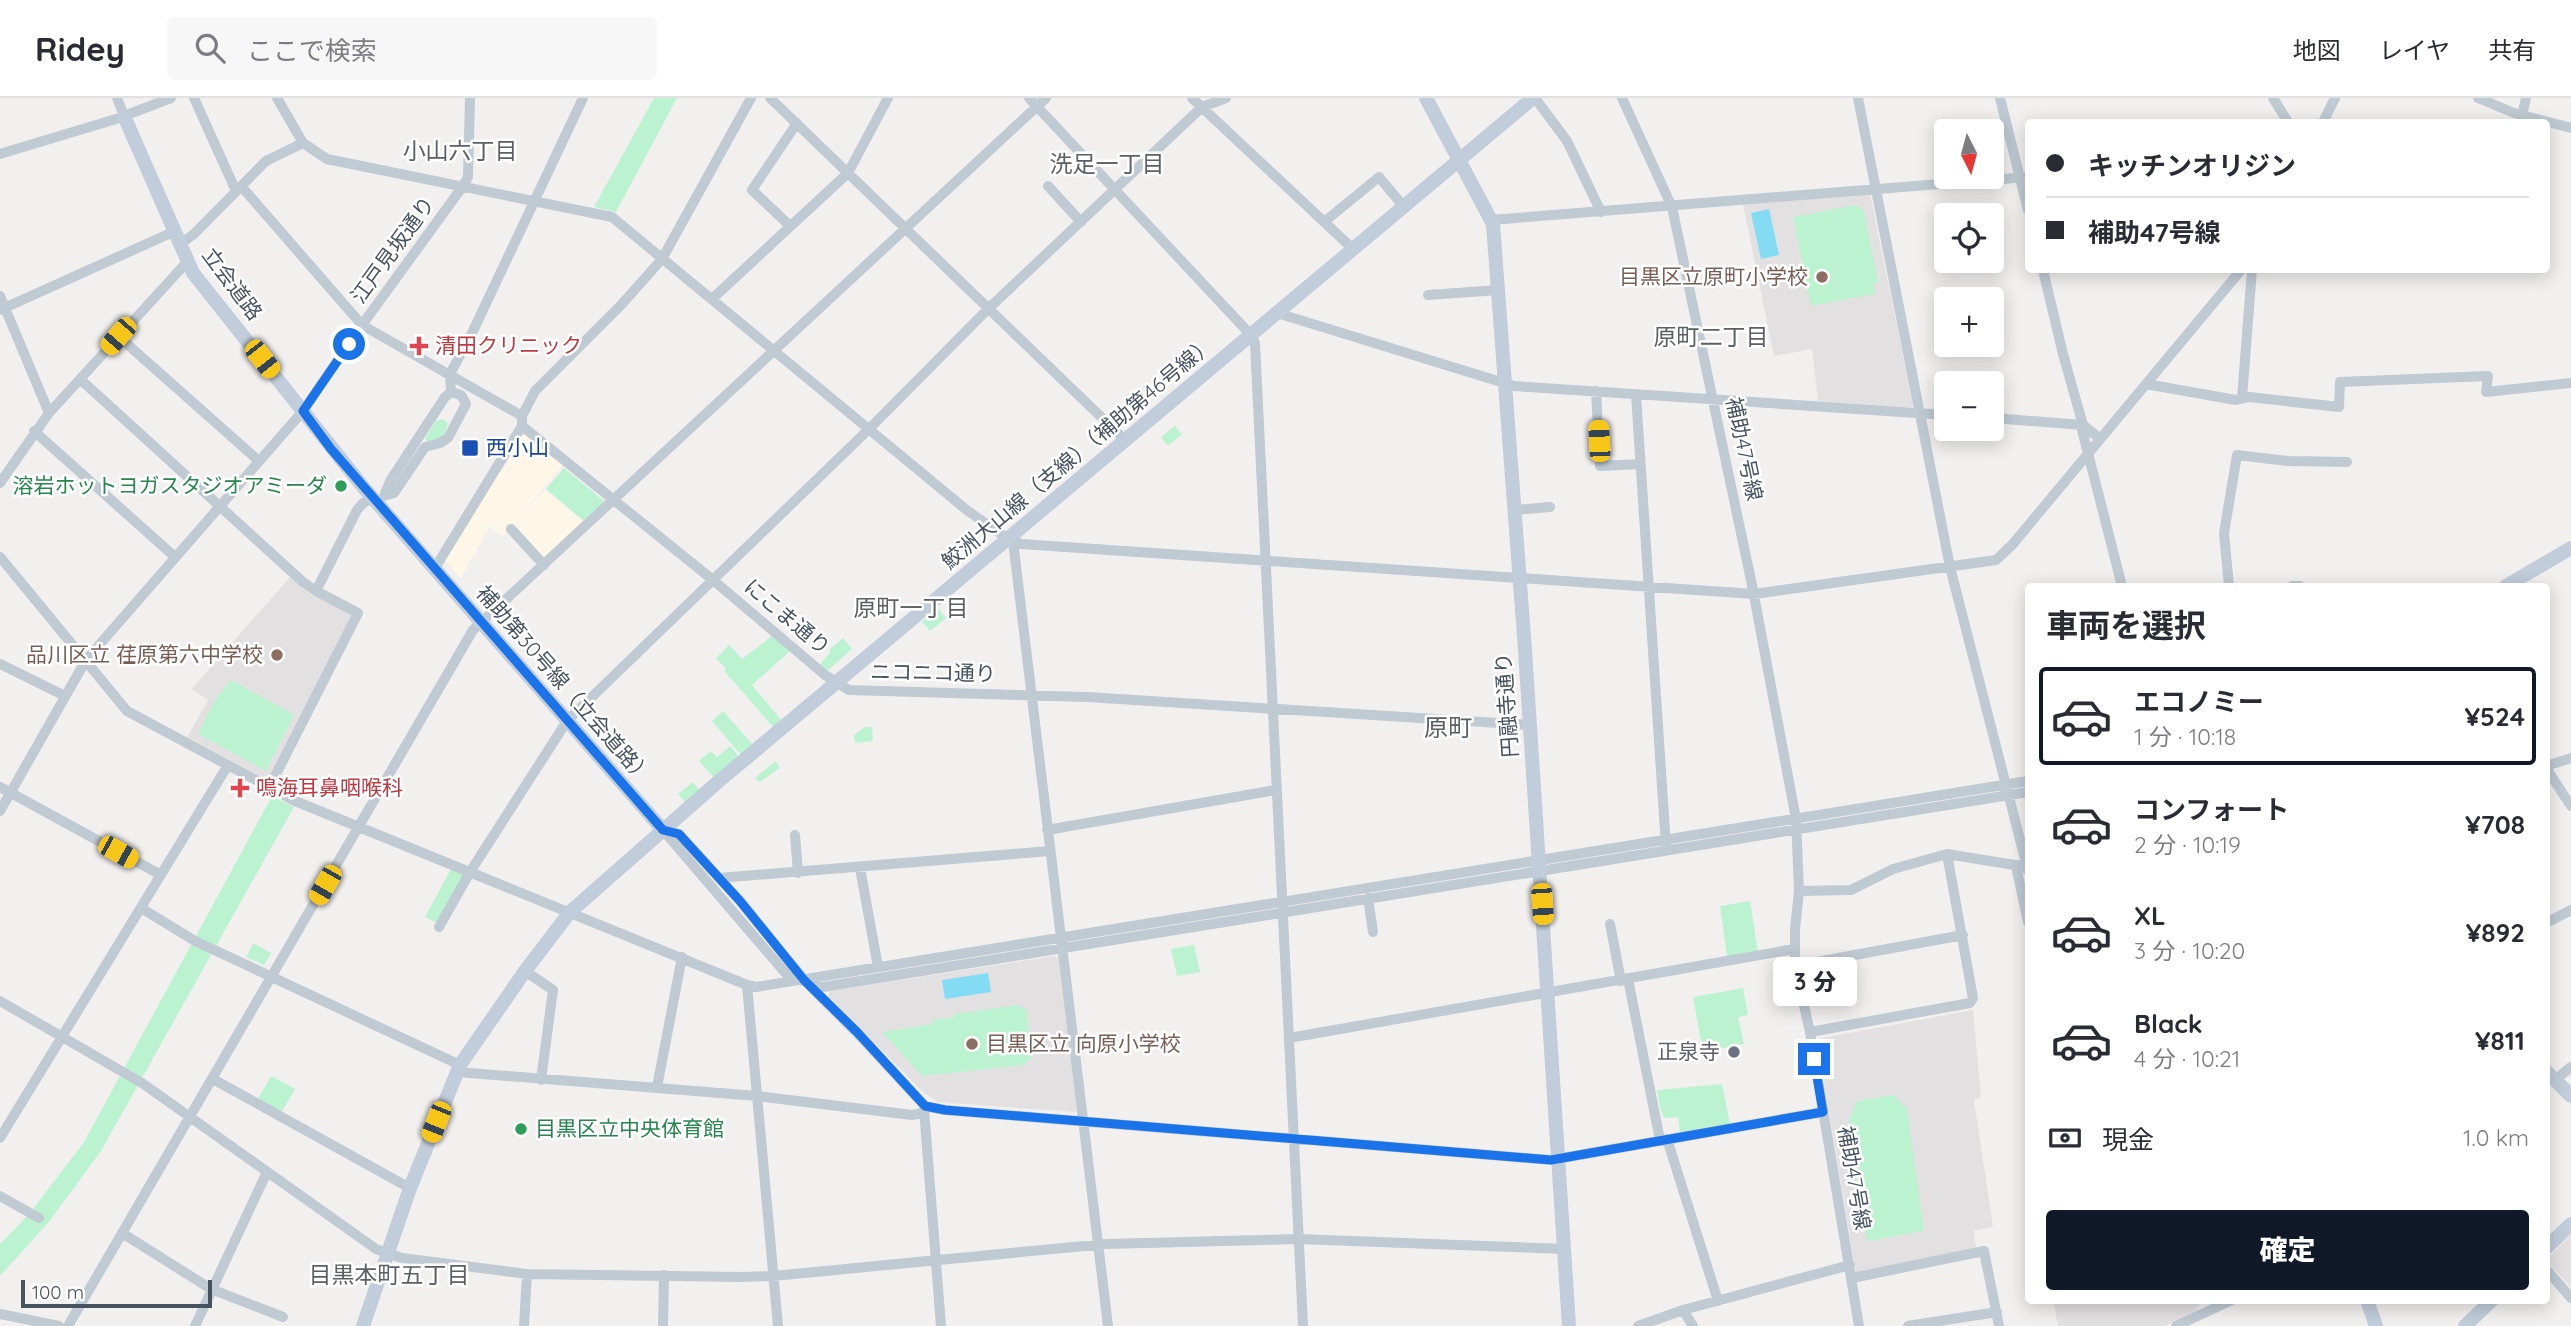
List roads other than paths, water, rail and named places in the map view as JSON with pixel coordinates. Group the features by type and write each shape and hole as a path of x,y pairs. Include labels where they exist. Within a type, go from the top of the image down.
{"street":[{"name":"立会道路","path":"117,98 193,273 331,449 379,499 435,568"},
{"path":"0,153 124,116 171,98"},
{"path":"194,98 238,188 362,326"},
{"path":"277,98 303,143 327,159 612,217 968,511 1010,540 1021,544 1754,594 2000,558 2238,273"},
{"name":"江戸見坂通り","path":"0,811 5,790 86,660 303,411 463,186 468,177 470,98"},
{"path":"451,392 450,374 583,98"},
{"path":"435,568 522,421 535,391 622,304 662,259 751,98"},
{"path":"769,98 1126,441"},
{"path":"712,299 848,173 888,98"},
{"path":"68,1326 468,637 906,229 1033,102 1046,98"},
{"path":"1192,98 1353,249"},
{"path":"439,927 567,721 987,310 1202,107 1226,98"},
{"name":"円融寺通り","path":"1426,98 1491,220 1499,290 1569,1326"},
{"path":"1534,98 1567,141 1601,212"},
{"name":"鮫洲大山線（支線）（補助第46号線）","path":"363,1326 410,1188 458,1068 525,971 570,912 663,830 1010,540 1250,334 1534,98"},
{"name":"補助47号線","path":"1622,98 1672,207 1754,594 1796,824 1799,891 1795,966 1810,1032 1859,1326"},
{"path":"1857,98 1950,567 2024,866"},
{"path":"1491,220 2024,176 2000,98"},
{"path":"2273,98 2286,119"},
{"path":"2324,119 2335,98"},
{"path":"2478,98 2534,119"},
{"path":"2522,116 2526,98"},
{"path":"1033,102 1250,334 1255,343 1303,1326"},
{"path":"790,226 752,190 797,123"},
{"path":"2550,123 2571,128"},
{"path":"2,309 194,234 266,161 303,143"},
{"path":"1324,222 1379,177 1404,207"},
{"path":"1048,186 1081,222"},
{"path":"0,483 49,413 187,261"},
{"path":"2044,273 2121,583"},
{"path":"2242,398 2252,273"},
{"path":"1428,295 1499,290"},
{"path":"0,296 2,309 49,413"},
{"path":"1277,313 1504,384 1934,414"},
{"name":"にこま通り","path":"362,326 450,374 522,421 613,501 713,580 836,684"},
{"path":"118,336 259,461"},
{"path":"2146,384 2236,400 2242,398 2339,407 2340,382 2488,376 2486,392 2571,383"},
{"path":"80,379 316,592 358,613 269,788"},
{"path":"1596,391 1601,466 1640,464"},
{"path":"316,592 363,503 394,493 425,447 448,438 466,404 461,395 451,392"},
{"path":"379,499 445,397 451,392"},
{"path":"1636,395 1666,846"},
{"path":"2004,419 2082,426 2099,438"},
{"path":"34,431 175,557"},
{"path":"2230,583 2224,533 2237,455 2288,461 2347,462"},
{"path":"1514,510 1550,507"},
{"path":"511,529 544,565"},
{"path":"1010,540 1108,1326"},
{"path":"2523,582 2571,548"},
{"path":"0,557 127,711 295,801 747,985 757,987 878,967 1061,943"},
{"name":"補助第30号線（立会道路）","path":"435,568 663,830"},
{"path":"0,664 65,696"},
{"name":"ニコニコ通り","path":"836,684 849,690 1031,694 1529,725"},
{"path":"2550,766 2571,758"},
{"path":"0,1138 228,765"},
{"path":"2550,773 2571,806"},
{"path":"663,830 788,976 823,987 1061,943 2007,790 2025,782"},
{"path":"5,790 161,875"},
{"path":"1047,831 1276,790"},
{"path":"2007,790 2025,792"},
{"path":"663,830 679,834 719,877 804,980 857,1032 924,1110 941,1326"},
{"path":"795,835 798,873"},
{"path":"719,877 798,873 1050,851"},
{"path":"1799,891 1852,890 1893,869 1947,854 2024,866"},
{"path":"1810,1032 1970,1003 1973,998 1947,854"},
{"path":"1282,907 1368,898 1539,866"},
{"path":"2024,866 2017,871 2025,908"},
{"path":"860,868 878,967"},
{"path":"1368,898 1373,932"},
{"path":"141,908 195,941 397,1035"},
{"path":"2550,921 2571,910"},
{"path":"1610,923 1663,1139 1718,1301"},
{"path":"1795,966 1963,935"},
{"path":"1289,1038 1794,949"},
{"path":"657,1087 682,957"},
{"path":"525,971 553,990 541,1080"},
{"path":"747,985 778,1326"},
{"path":"0,1001 142,1083 311,1200 376,1249 402,1258 527,1274 773,1276 1098,1244 1298,1239 1564,1249"},
{"path":"383,1028 458,1068 541,1080 757,1096 912,1115 924,1110 945,1110 1559,1160 1823,1112"},
{"path":"2571,1067 2551,1076 2571,1096"},
{"path":"213,1079 410,1188"},
{"path":"195,1326 267,1172"},
{"path":"0,1196 39,1218"},
{"path":"2550,1244 2571,1224"},
{"path":"122,1233 211,1289 283,1317"},
{"path":"1852,1278 1984,1251 1999,1326"},
{"path":"1638,1326 1683,1310 1850,1265"},
{"path":"524,1326 527,1274"},
{"path":"2550,1274 2571,1298"},
{"path":"663,1326 664,1275"},
{"path":"2204,1304 2205,1312"},
{"path":"2176,1326 2223,1304"},
{"path":"2368,1304 2376,1326"},
{"path":"2465,1326 2488,1304"},
{"path":"1683,1310 1693,1326"},
{"path":"1908,1326 1997,1312"},
{"path":"0,1314 59,1326"}],"water":[{"path":"1769,209 1779,255 1761,259 1751,213"},
{"path":"988,973 991,992 945,999 942,980"}],"place":[{"name":"目黒区立原町小学校","path":"1822,277"},
{"name":"清田クリニック","path":"419,346"},
{"name":"西小山","path":"470,448"},
{"name":"溶岩ホットヨガスタジオアミーダ","path":"341,486"},
{"name":"品川区立 荏原第六中学校","path":"277,655"},
{"name":"鳴海耳鼻咽喉科","path":"240,788"},
{"name":"目黒区立 向原小学校","path":"972,1044"},
{"name":"正泉寺","path":"1734,1052"},
{"name":"目黒区立中央体育館","path":"521,1129"}],"district":[{"name":"小山六丁目","path":"460,151"},
{"name":"洗足一丁目","path":"1107,164"},
{"name":"原町二丁目","path":"1711,337"},
{"name":"原町一丁目","path":"911,608"},
{"name":"原町","path":"1448,728"},
{"name":"目黒本町五丁目","path":"389,1275"}]}
